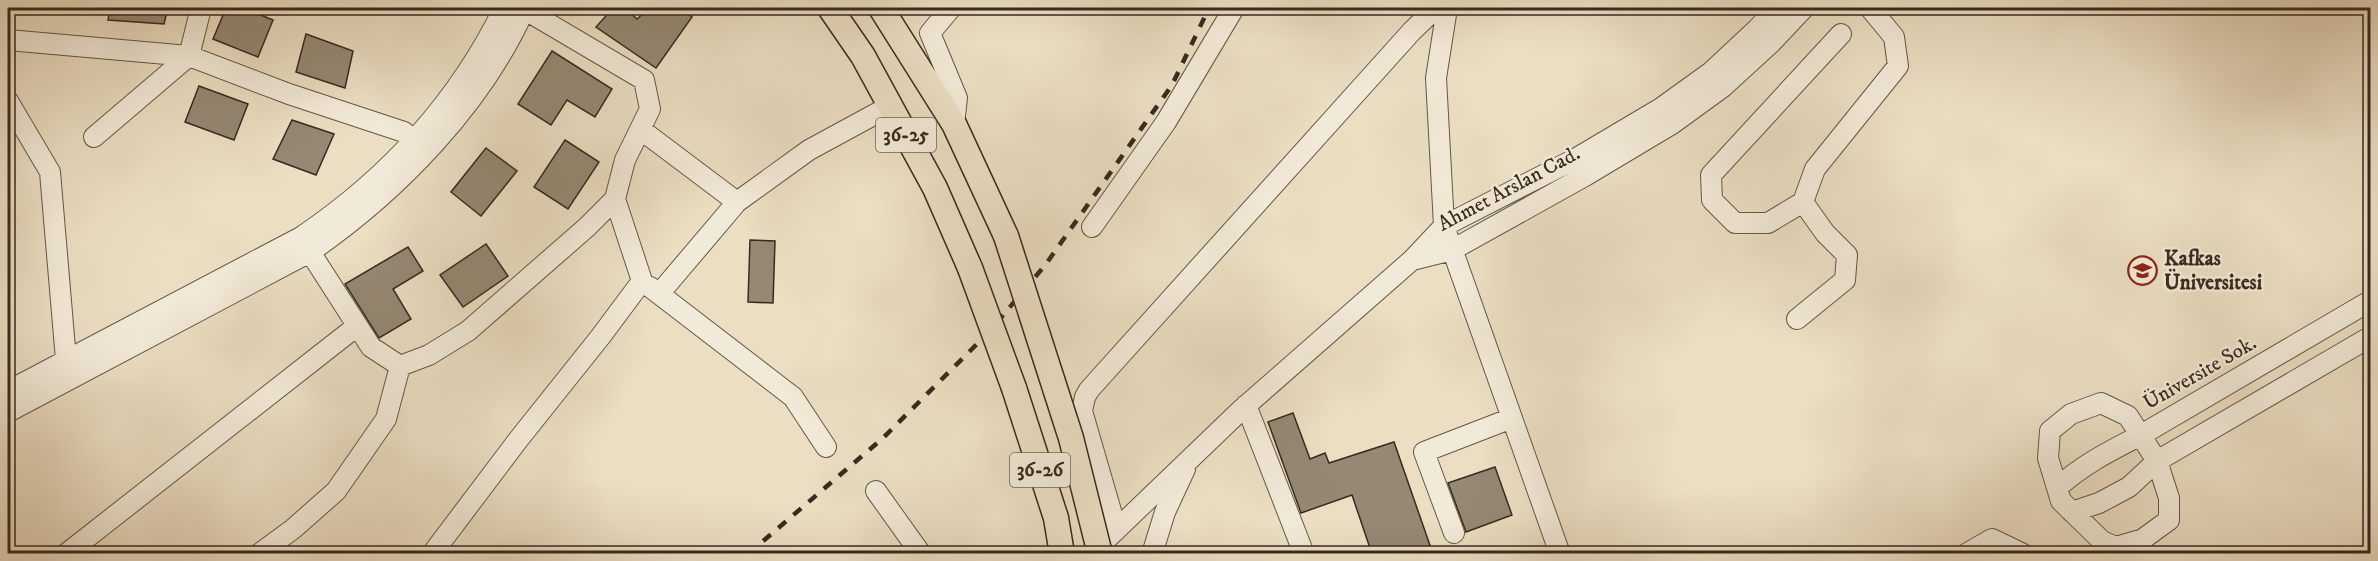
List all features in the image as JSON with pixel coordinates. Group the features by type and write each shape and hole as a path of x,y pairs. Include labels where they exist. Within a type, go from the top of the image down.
{"main road":[{"name":"36-25","path":"830,8 863,56 935,188 970,268 1014,388"},
{"name":"36-25","path":"882,8 954,124 1006,236 1071,438 1100,554"},
{"name":"36-26","path":"1014,388 1056,518 1062,554"}],"street":[{"path":"94,137 189,56 201,8"},
{"path":"419,146 466,75 504,8"},
{"path":"8,412 305,244 358,195 419,146 482,85 503,51 524,8 644,80 650,109 625,160 615,199 587,227 468,331 429,355 399,366"},
{"path":"951,8 930,33 957,98 954,124"},
{"path":"1092,227 1166,122 1234,8"},
{"path":"1116,528 1082,411 1089,390 1412,31 1436,8"},
{"path":"1447,8 1436,78 1444,226 1560,554"},
{"name":"Ahmet Arslan Cad.","path":"1412,260 1444,226 1575,159 1661,108 1711,72 1777,8"},
{"name":"Ahmet Arslan Cad.","path":"1412,260 1452,250 1585,176 1672,124 1724,87 1772,43 1804,8"},
{"path":"1841,34 1711,175 1712,200 1736,223 1768,223 1803,202 1815,169 1898,66 1894,37 1870,8"},
{"path":"8,40 189,56 289,94 404,132 419,146"},
{"path":"8,101 50,172 66,360"},
{"path":"659,294 737,201 809,150 890,106"},
{"path":"640,129 737,201"},
{"path":"615,199 642,281 793,397 826,447"},
{"path":"1797,319 1845,280 1847,255 1825,233 1803,202"},
{"path":"8,391 66,360 305,244"},
{"path":"305,244 370,347 399,366"},
{"path":"1090,554 1246,405 1412,260"},
{"path":"432,554 642,281"},
{"name":"Üniversite Sok.","path":"2057,488 2076,471 2370,301"},
{"path":"66,554 357,326"},
{"path":"2072,512 2099,503 2129,487 2157,461 2370,337"},
{"path":"259,554 293,529 336,491 386,418 399,366"},
{"path":"2101,403 2128,416 2157,461 2169,498 2169,520 2143,539 2116,547 2102,542 2061,501 2048,458 2050,431 2071,414 2101,403"},
{"path":"1246,405 1304,554"},
{"path":"1454,533 1424,452 1512,418"},
{"path":"1152,554 1166,512 1188,461"},
{"path":"876,491 921,554"},
{"path":"1966,554 1992,539 2023,554"}],"building":[{"path":"110,8 168,8 164,24 108,20"},
{"path":"226,8 243,8 273,20 258,57 213,39"},
{"path":"613,8 625,8 637,19 649,8 681,8 692,17 656,68 596,27"},
{"path":"306,34 353,51 345,88 296,72"},
{"path":"552,51 612,89 595,117 567,100 551,125 518,104"},
{"path":"199,86 248,104 234,140 185,122"},
{"path":"292,120 334,134 316,175 273,159"},
{"path":"565,140 599,162 568,209 534,187"},
{"path":"486,148 517,171 481,216 451,192"},
{"path":"750,240 775,241 773,303 748,302"},
{"path":"486,244 508,276 463,307 440,275"},
{"path":"408,247 423,271 393,289 411,319 379,338 345,284"},
{"path":"1293,413 1310,459 1325,453 1329,463 1394,442 1433,554 1372,554 1352,495 1301,513 1268,422"},
{"path":"1495,467 1512,515 1466,532 1448,483"}],"railway":[{"path":"748,554 883,438 989,332 1046,264 1172,85 1209,8"}],"place":[{"name":"Kafkas Üniversitesi","path":"2143,271"}]}
